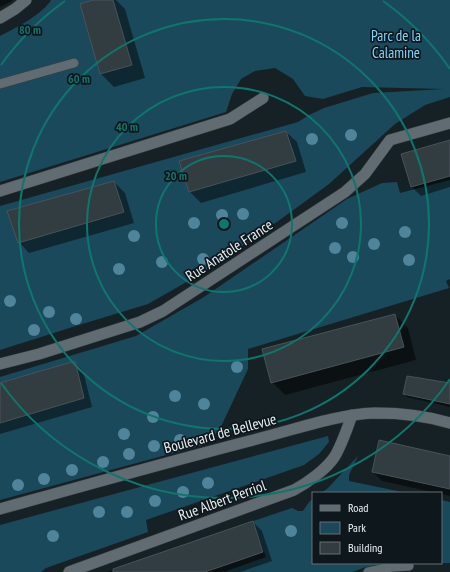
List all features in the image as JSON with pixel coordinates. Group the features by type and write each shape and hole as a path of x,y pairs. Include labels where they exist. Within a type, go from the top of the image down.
{"street":[{"path":"0,18 15,10 26,0"},
{"path":"0,191 230,119 263,98"},
{"name":"Rue Anatole France","path":"0,364 39,354 140,322 163,311 345,192 365,174 390,140 450,123"},
{"name":"Boulevard de Bellevue","path":"0,509 223,447 352,415 375,413 407,415 450,423"},
{"name":"Rue Albert Perriol","path":"69,572 294,490 322,469 334,457 352,415"}],"lane":[{"path":"0,84 74,63"},
{"path":"368,572 392,567 409,566"}],"green space":[{"name":"Parc de la Calamine","path":"51,0 450,0 450,97 425,105 395,124 329,184 281,219 204,272 148,304 0,350 0,206 298,122 324,108 373,93 444,89 362,87 323,99 305,96 293,79 275,68 255,71 241,79 232,94 226,112 0,182 0,36 35,16 42,11"},
{"path":"450,180 450,279 446,281 449,288 248,349 248,369 219,431 203,445 0,500 0,377 136,336 204,297 347,199 382,183 397,182 400,193"},
{"path":"328,436 329,442 319,454 304,465 146,520 148,532 46,568 41,572 0,572 0,525"},
{"path":"358,456 349,475 349,481 402,492 322,492"},
{"path":"312,500 312,564 382,564 366,567 352,572 224,572 266,557 253,521 292,508 298,511 303,511"},
{"path":"442,500 450,502 450,563 442,563"}],"building":[{"path":"93,0 113,0 132,65 100,74 80,4"},
{"path":"286,131 296,161 189,192 179,161"},
{"path":"450,140 450,176 411,187 401,154"},
{"path":"114,181 124,212 18,243 7,211"},
{"path":"395,314 404,347 271,383 262,349"},
{"path":"75,361 84,398 0,423 0,383"},
{"path":"407,376 450,383 450,404 403,394"},
{"path":"379,440 450,456 450,489 372,472"},
{"path":"253,521 263,552 205,572 113,572 113,569"}]}
